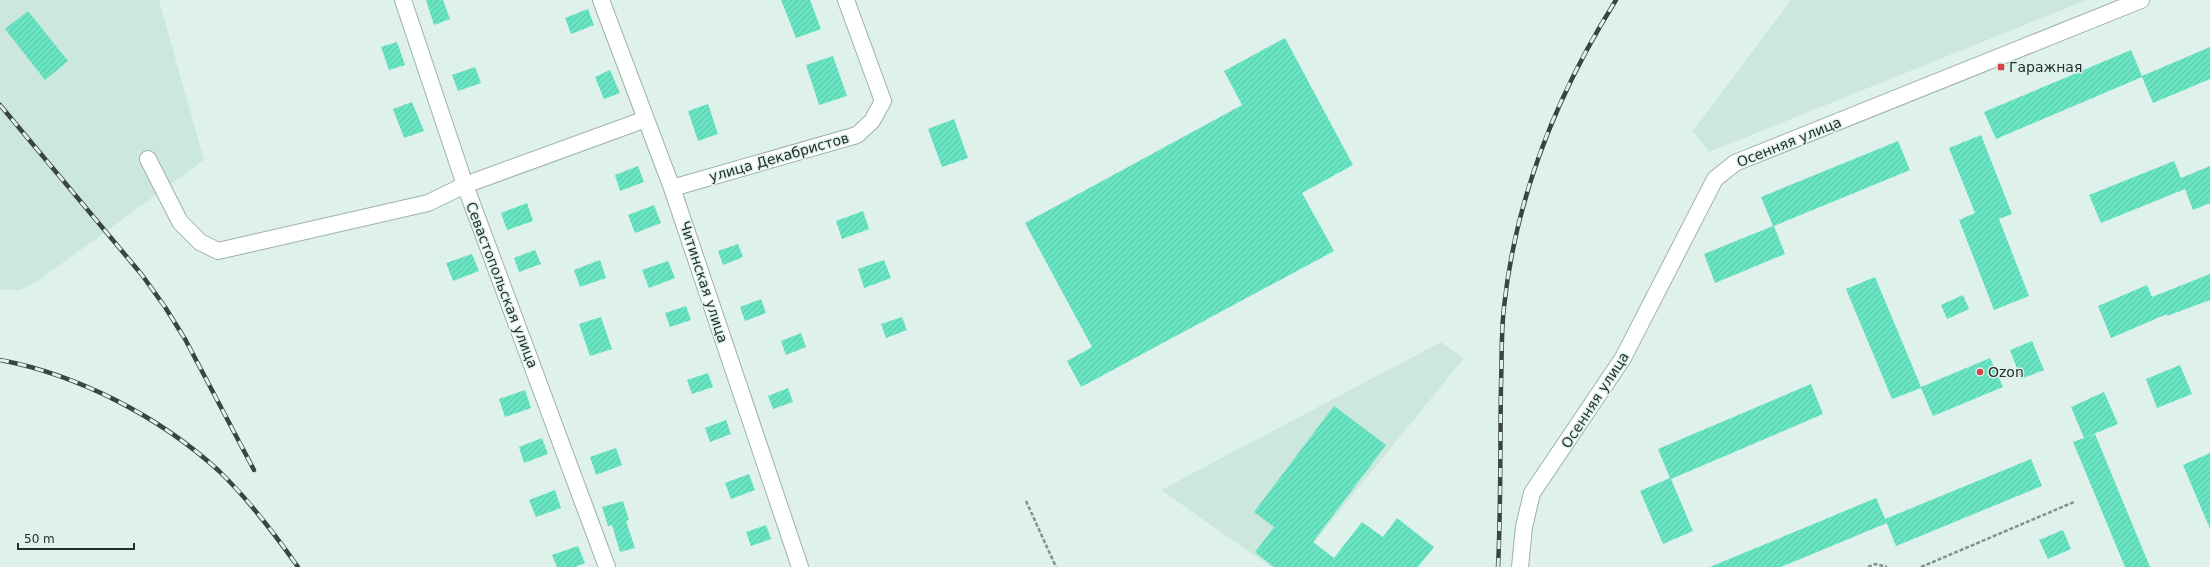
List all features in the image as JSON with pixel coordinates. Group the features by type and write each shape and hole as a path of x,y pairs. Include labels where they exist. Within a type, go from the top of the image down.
{"street":[{"name":"Севастопольская улица","path":"404,0 465,185 607,567"},
{"name":"Читинская улица","path":"601,0 672,188 800,567"},
{"name":"улица Декабристов","path":"672,188 857,135 872,121 883,101 846,0"},
{"name":"Осенняя улица","path":"1520,567 1524,527 1532,493 1624,358 1715,179 1735,163 2141,0"},
{"path":"148,160 180,222 200,242 218,251 428,203 465,185 646,119"}],"path":[{"path":"1026,501 1056,567"},
{"path":"1921,567 2074,502"},
{"path":"1868,567 1875,564 1887,567"}],"shaded area":[{"path":"0,0 159,0 204,160 35,283 20,290 0,290"},
{"path":"1791,0 2087,0 1709,152 1693,131"},
{"path":"1441,342 1464,358 1294,567 1271,567 1161,490"}],"building":[{"path":"426,0 443,0 450,19 434,25"},
{"path":"781,0 810,0 821,29 796,38"},
{"path":"588,9 594,25 571,34 565,18"},
{"path":"28,11 68,61 45,80 5,29"},
{"path":"1285,38 1353,165 1302,193 1334,251 1081,387 1067,361 1092,347 1025,223 1242,105 1224,71"},
{"path":"397,42 405,65 389,70 381,47"},
{"path":"2210,47 2210,79 2153,103 2142,77 1996,139 1984,112 2131,50 2142,76"},
{"path":"833,56 847,96 819,105 806,65"},
{"path":"475,67 481,83 458,91 452,75"},
{"path":"610,70 620,93 604,99 595,77"},
{"path":"412,102 424,131 404,138 393,109"},
{"path":"708,104 718,134 698,141 688,111"},
{"path":"954,119 968,158 942,167 928,129"},
{"path":"1981,135 2012,214 1999,219 2029,296 1994,310 1959,220 1975,213 1949,148"},
{"path":"1898,141 1910,170 1774,226 1785,254 1715,283 1704,254 1773,226 1761,197"},
{"path":"2174,161 2181,178 2210,166 2210,203 2193,210 2185,189 2101,223 2089,195"},
{"path":"638,166 644,182 620,191 615,175"},
{"path":"527,203 533,221 507,230 501,213"},
{"path":"654,205 661,223 635,233 628,215"},
{"path":"863,211 869,229 842,239 836,221"},
{"path":"738,244 743,257 723,265 718,251"},
{"path":"535,250 541,264 519,272 514,258"},
{"path":"472,254 479,271 453,281 446,263"},
{"path":"600,260 606,278 580,287 574,270"},
{"path":"884,260 891,278 864,288 858,269"},
{"path":"668,261 675,278 649,288 642,270"},
{"path":"2210,274 2210,300 2167,316 2167,314 2111,338 2098,306 2147,285 2152,297"},
{"path":"1875,277 1921,387 1990,358 2003,387 1933,416 1921,388 1892,399 1846,289"},
{"path":"1963,295 1969,309 1947,319 1941,305"},
{"path":"761,299 766,313 745,321 740,307"},
{"path":"686,306 691,320 670,327 665,313"},
{"path":"601,317 612,349 590,356 579,324"},
{"path":"902,317 907,330 886,338 881,324"},
{"path":"801,333 806,347 786,355 781,341"},
{"path":"2032,341 2044,370 2021,379 2010,350"},
{"path":"2180,365 2192,394 2157,408 2146,379"},
{"path":"708,373 713,387 692,394 687,380"},
{"path":"1811,384 1823,414 1671,479 1693,531 1663,544 1640,491 1670,478 1658,449"},
{"path":"788,388 793,402 773,409 768,396"},
{"path":"525,390 531,408 505,417 499,399"},
{"path":"2104,392 2118,424 2084,438 2071,407"},
{"path":"1334,406 1386,445 1313,542 1334,558 1362,522 1383,537 1397,518 1434,547 1418,567 1274,567 1255,552 1274,527 1254,512"},
{"path":"726,420 731,434 710,442 705,428"},
{"path":"2095,434 2150,567 2125,567 2073,442"},
{"path":"542,438 548,454 524,463 519,447"},
{"path":"616,448 622,465 596,475 590,457"},
{"path":"2210,453 2210,529 2183,465"},
{"path":"2031,459 2042,486 1896,546 1885,519"},
{"path":"749,474 755,490 731,499 725,483"},
{"path":"555,490 561,508 536,517 529,500"},
{"path":"1876,498 1887,523 1781,567 1710,567"},
{"path":"623,501 629,520 626,521 635,548 620,552 612,525 608,526 602,507"},
{"path":"766,525 771,539 751,546 746,532"},
{"path":"2063,530 2071,549 2048,559 2039,540"},
{"path":"578,546 585,563 575,567 557,567 552,555"}],"railway":[{"path":"1498,567 1500,522 1502,326 1510,266 1518,225 1529,185 1542,147 1558,109 1575,72 1616,0"},
{"path":"0,105 142,275 165,307 185,339 254,470"},
{"path":"0,360 30,367 88,387 145,416 171,433 196,451 241,493 298,567"}],"place":[{"name":"Гаражная","path":"2001,67"},
{"name":"Ozon","path":"1980,372"}]}
